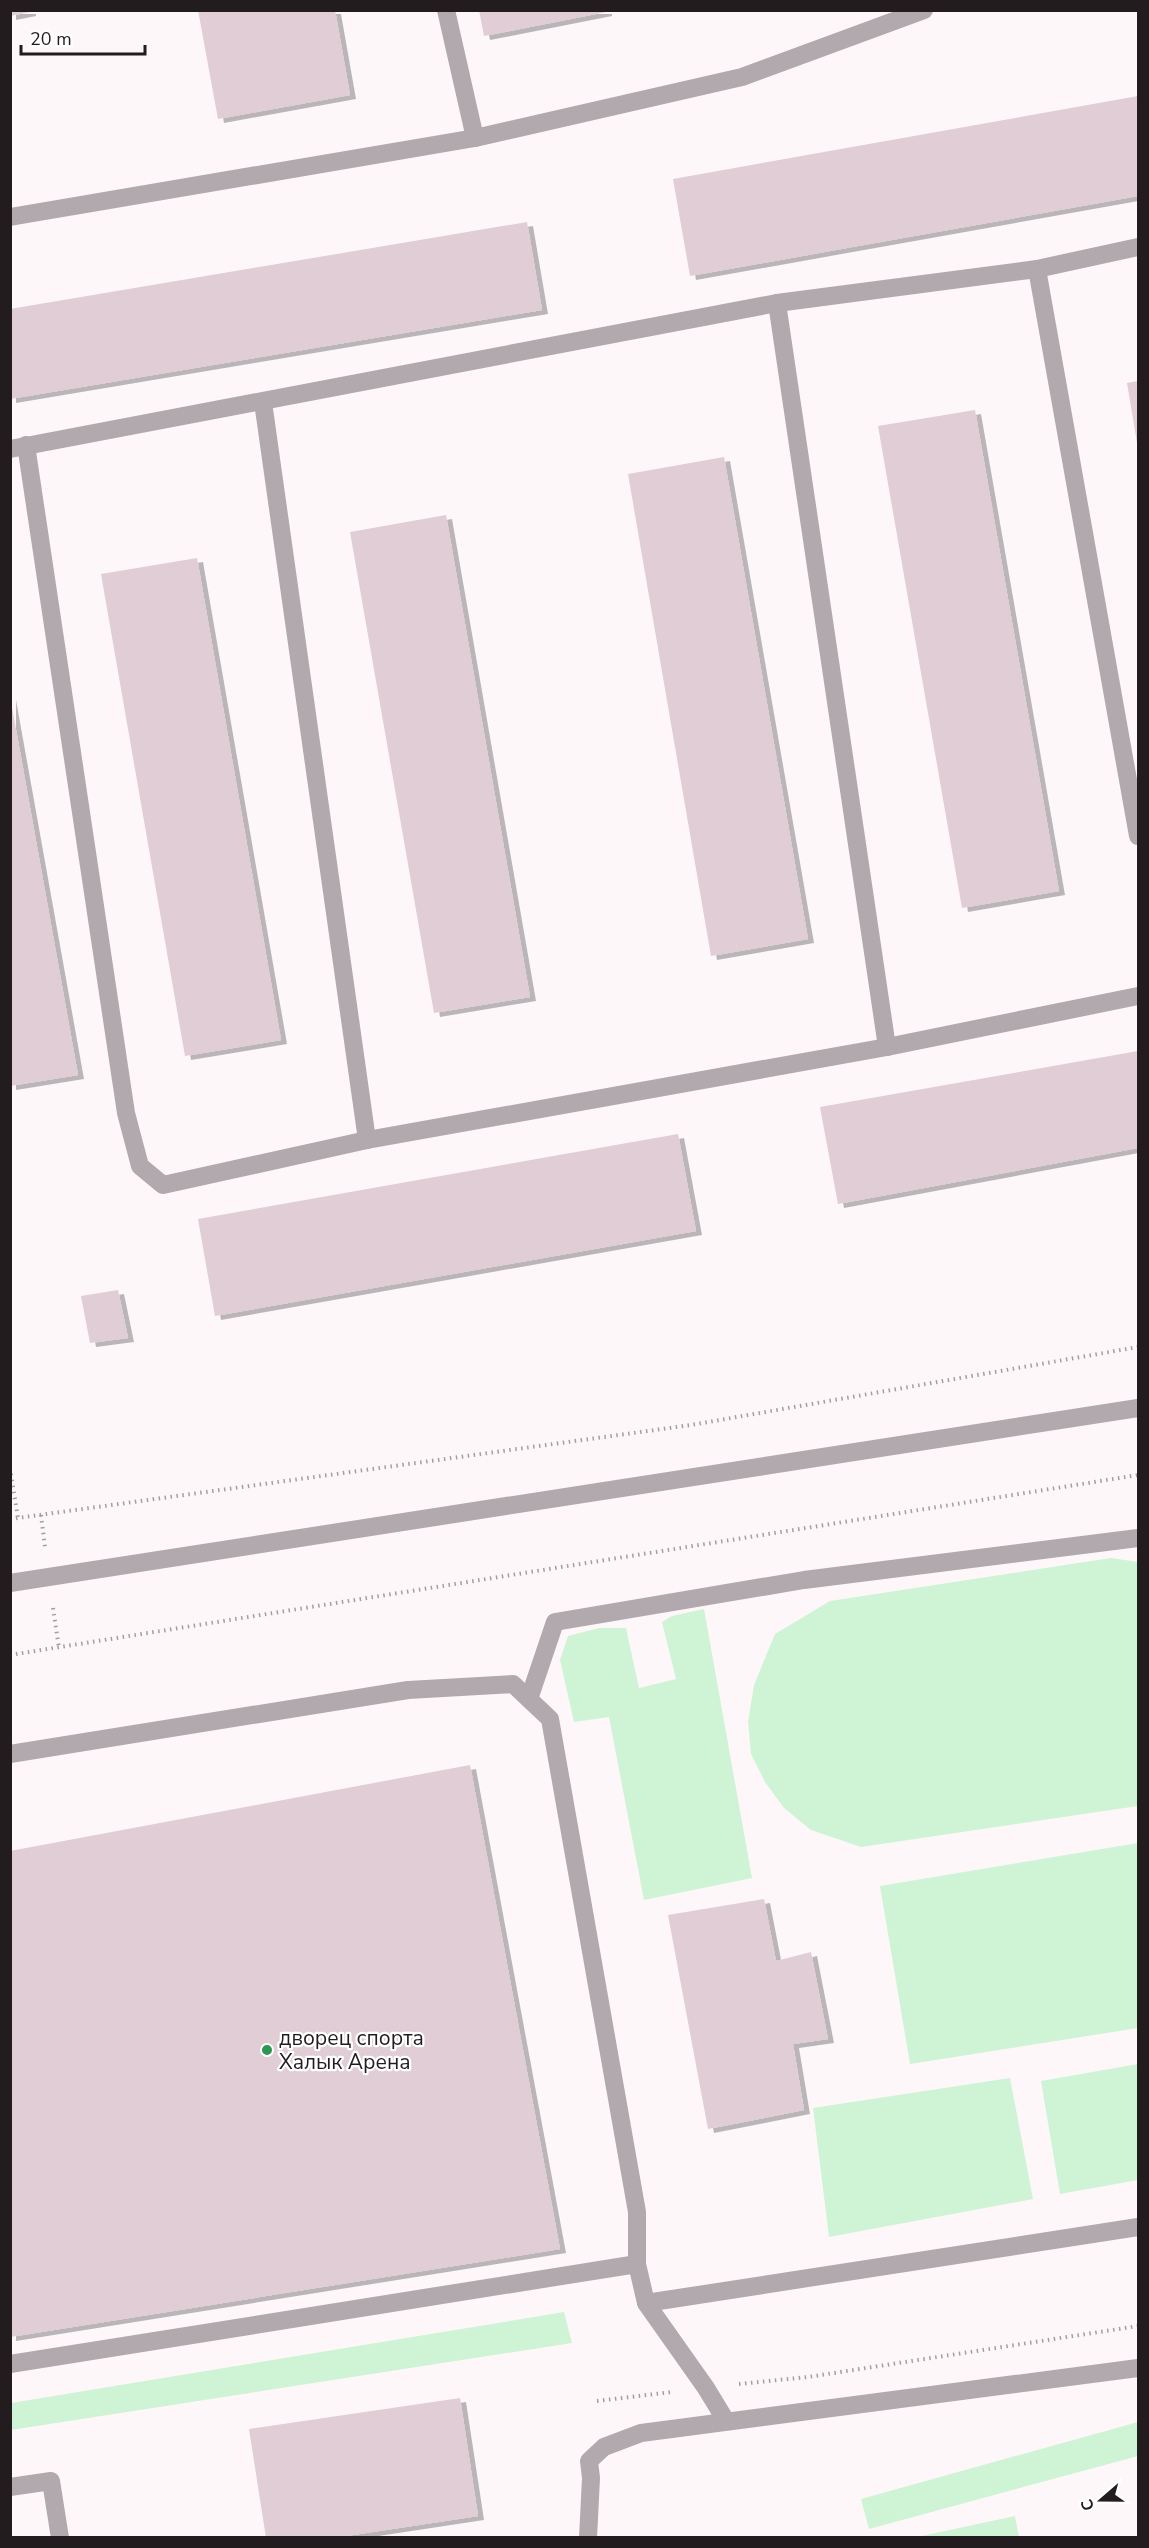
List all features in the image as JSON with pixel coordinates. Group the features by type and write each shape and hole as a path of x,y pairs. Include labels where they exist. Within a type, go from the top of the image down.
{"street":[{"path":"446,10 475,138"},
{"path":"10,217 475,138 742,77 924,10"},
{"path":"1138,247 1038,269 777,303 18,447 126,1113 140,1166 163,1185 367,1140 887,1047 1138,996"},
{"path":"1038,269 1138,836"},
{"path":"777,303 887,1047"},
{"path":"263,402 367,1140"},
{"path":"10,1583 1138,1408"},
{"path":"529,1699 555,1622 804,1580 1138,1538"},
{"path":"10,1754 408,1690 513,1684 550,1719 637,2212 638,2264 646,2303 706,2388 726,2421"},
{"path":"646,2303 1138,2227"},
{"path":"10,2364 638,2264"},
{"path":"588,2538 591,2478 589,2461 604,2447 641,2433 1138,2368"},
{"path":"10,2487 51,2481 60,2538"}],"path":[{"path":"10,1520 679,1426 1138,1347"},
{"path":"10,1468 18,1518"},
{"path":"10,1655 1138,1475"},
{"path":"597,2401 808,2377 1138,2326"}],"green space":[{"path":"1111,1558 1138,1562 1138,1806 861,1847 811,1830 784,1808 765,1782 751,1754 748,1722 754,1685 775,1634 830,1601"},
{"path":"704,1609 752,1878 644,1900 609,1717 574,1722 560,1660 568,1636 599,1628 626,1628 639,1688 676,1679 662,1622 672,1616"},
{"path":"1138,1843 1138,2028 910,2064 880,1886"},
{"path":"1138,2064 1138,2180 1060,2194 1041,2081"},
{"path":"1010,2078 1033,2199 829,2237 813,2108"},
{"path":"564,2312 572,2343 11,2430 11,2403"},
{"path":"1138,2422 1138,2456 869,2529 861,2499"},
{"path":"1015,2516 1019,2537 917,2537"}],"building":[{"path":"10,10 30,10 30,12 10,16"},
{"path":"198,10 335,10 350,95 218,119"},
{"path":"479,10 606,10 606,12 484,36"},
{"path":"1138,96 1138,196 690,276 673,179"},
{"path":"527,222 542,310 10,399 10,309"},
{"path":"1138,381 1138,443 1137,443 1127,383"},
{"path":"975,410 1059,891 962,908 878,426"},
{"path":"724,457 808,939 711,956 628,474"},
{"path":"446,515 530,997 434,1013 350,532"},
{"path":"197,558 281,1040 185,1056 101,574"},
{"path":"10,696 78,1075 10,1086"},
{"path":"1138,1051 1138,1148 838,1204 820,1107"},
{"path":"678,1134 696,1231 215,1316 198,1219"},
{"path":"118,1290 128,1338 90,1343 81,1296"},
{"name":"дворец спорта Халык Арена","path":"470,1765 560,2249 10,2337 10,1851"},
{"path":"764,1899 776,1961 811,1952 828,2039 793,2044 804,2110 708,2129 668,1915"},
{"path":"460,2398 478,2516 333,2538 266,2538 249,2429"}],"place":[{"name":"дворец спорта Халык Арена","path":"267,2050"}]}
